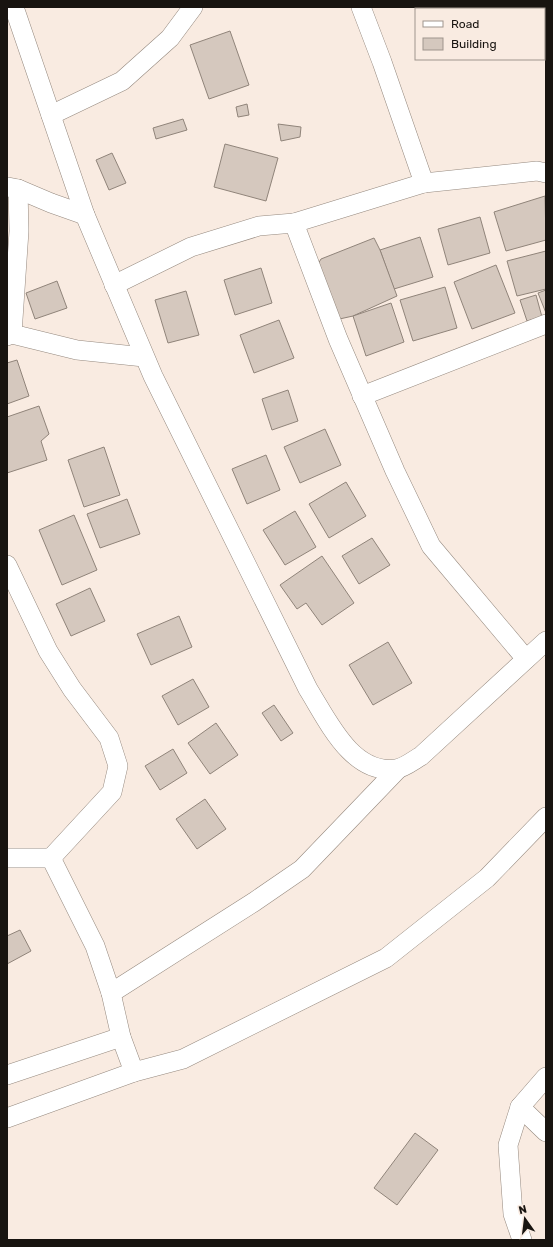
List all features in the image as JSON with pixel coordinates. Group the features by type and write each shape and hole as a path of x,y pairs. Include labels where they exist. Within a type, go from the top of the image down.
{"street":[{"path":"13,7 85,215 144,357 308,689 337,736 360,760 377,769 398,769"},
{"path":"51,114 122,81 170,38 193,7"},
{"path":"360,7 382,62 424,183"},
{"path":"114,285 191,247 259,226 294,223 424,183 537,171 546,173"},
{"path":"12,188 85,215"},
{"path":"12,188 19,231 10,335 77,350 144,357"},
{"path":"294,223 338,339 362,396 395,471 431,546 526,659"},
{"path":"362,396 546,324"},
{"path":"7,565 48,651 72,689 109,738 118,766 112,792 51,858 7,858"},
{"path":"111,993 254,902 302,869 398,769 421,756 546,641"},
{"path":"7,1118 134,1072 183,1059 386,958 487,878 546,817"},
{"path":"51,858 95,946 111,993 121,1037 134,1072"},
{"path":"7,1075 121,1037"},
{"path":"522,1240 513,1214 508,1145 520,1107 546,1077"},
{"path":"520,1107 546,1132"}],"building":[{"path":"546,7 545,23 545,8 540,8"},
{"path":"230,31 249,85 209,99 190,45"},
{"path":"247,104 249,115 238,117 236,107"},
{"path":"183,119 187,130 156,139 153,128"},
{"path":"278,124 301,127 300,137 281,141"},
{"path":"225,144 278,158 266,201 214,187"},
{"path":"112,153 126,183 109,190 96,160"},
{"path":"545,196 546,240 506,251 494,212"},
{"path":"480,217 490,253 448,265 438,229"},
{"path":"420,237 433,277 394,289 380,250"},
{"path":"374,238 397,296 353,316 335,320 315,269 321,259"},
{"path":"546,251 546,289 517,296 507,261"},
{"path":"496,265 515,313 472,329 454,282"},
{"path":"261,268 272,303 235,315 224,280"},
{"path":"57,281 67,308 35,319 26,293"},
{"path":"445,287 457,328 413,341 400,300"},
{"path":"546,290 546,313 538,293"},
{"path":"186,291 199,335 168,343 155,300"},
{"path":"536,295 542,317 527,321 520,300"},
{"path":"391,303 404,342 366,356 353,316"},
{"path":"279,320 294,358 254,373 240,335"},
{"path":"17,360 29,396 7,404 7,363"},
{"path":"288,390 298,421 272,430 262,399"},
{"path":"39,406 49,434 41,441 47,460 7,473 7,417"},
{"path":"325,429 341,465 300,483 284,447"},
{"path":"104,447 120,495 84,507 68,460"},
{"path":"266,455 280,490 247,504 232,469"},
{"path":"346,482 366,516 329,538 309,504"},
{"path":"127,499 140,534 100,548 87,514"},
{"path":"295,511 316,547 285,565 263,530"},
{"path":"74,515 97,570 62,585 39,530"},
{"path":"372,538 390,565 359,584 342,556"},
{"path":"322,556 354,603 322,625 306,603 297,609 280,585"},
{"path":"90,588 105,621 71,636 56,604"},
{"path":"179,616 192,647 151,665 137,634"},
{"path":"388,642 412,683 373,705 349,665"},
{"path":"193,679 209,707 178,725 162,696"},
{"path":"274,705 293,733 281,741 262,713"},
{"path":"216,723 238,755 210,774 188,743"},
{"path":"173,749 187,773 160,790 145,766"},
{"path":"205,799 226,829 197,849 176,819"},
{"path":"20,930 31,951 7,964 7,936"},
{"path":"415,1133 438,1150 397,1205 374,1188"}]}
